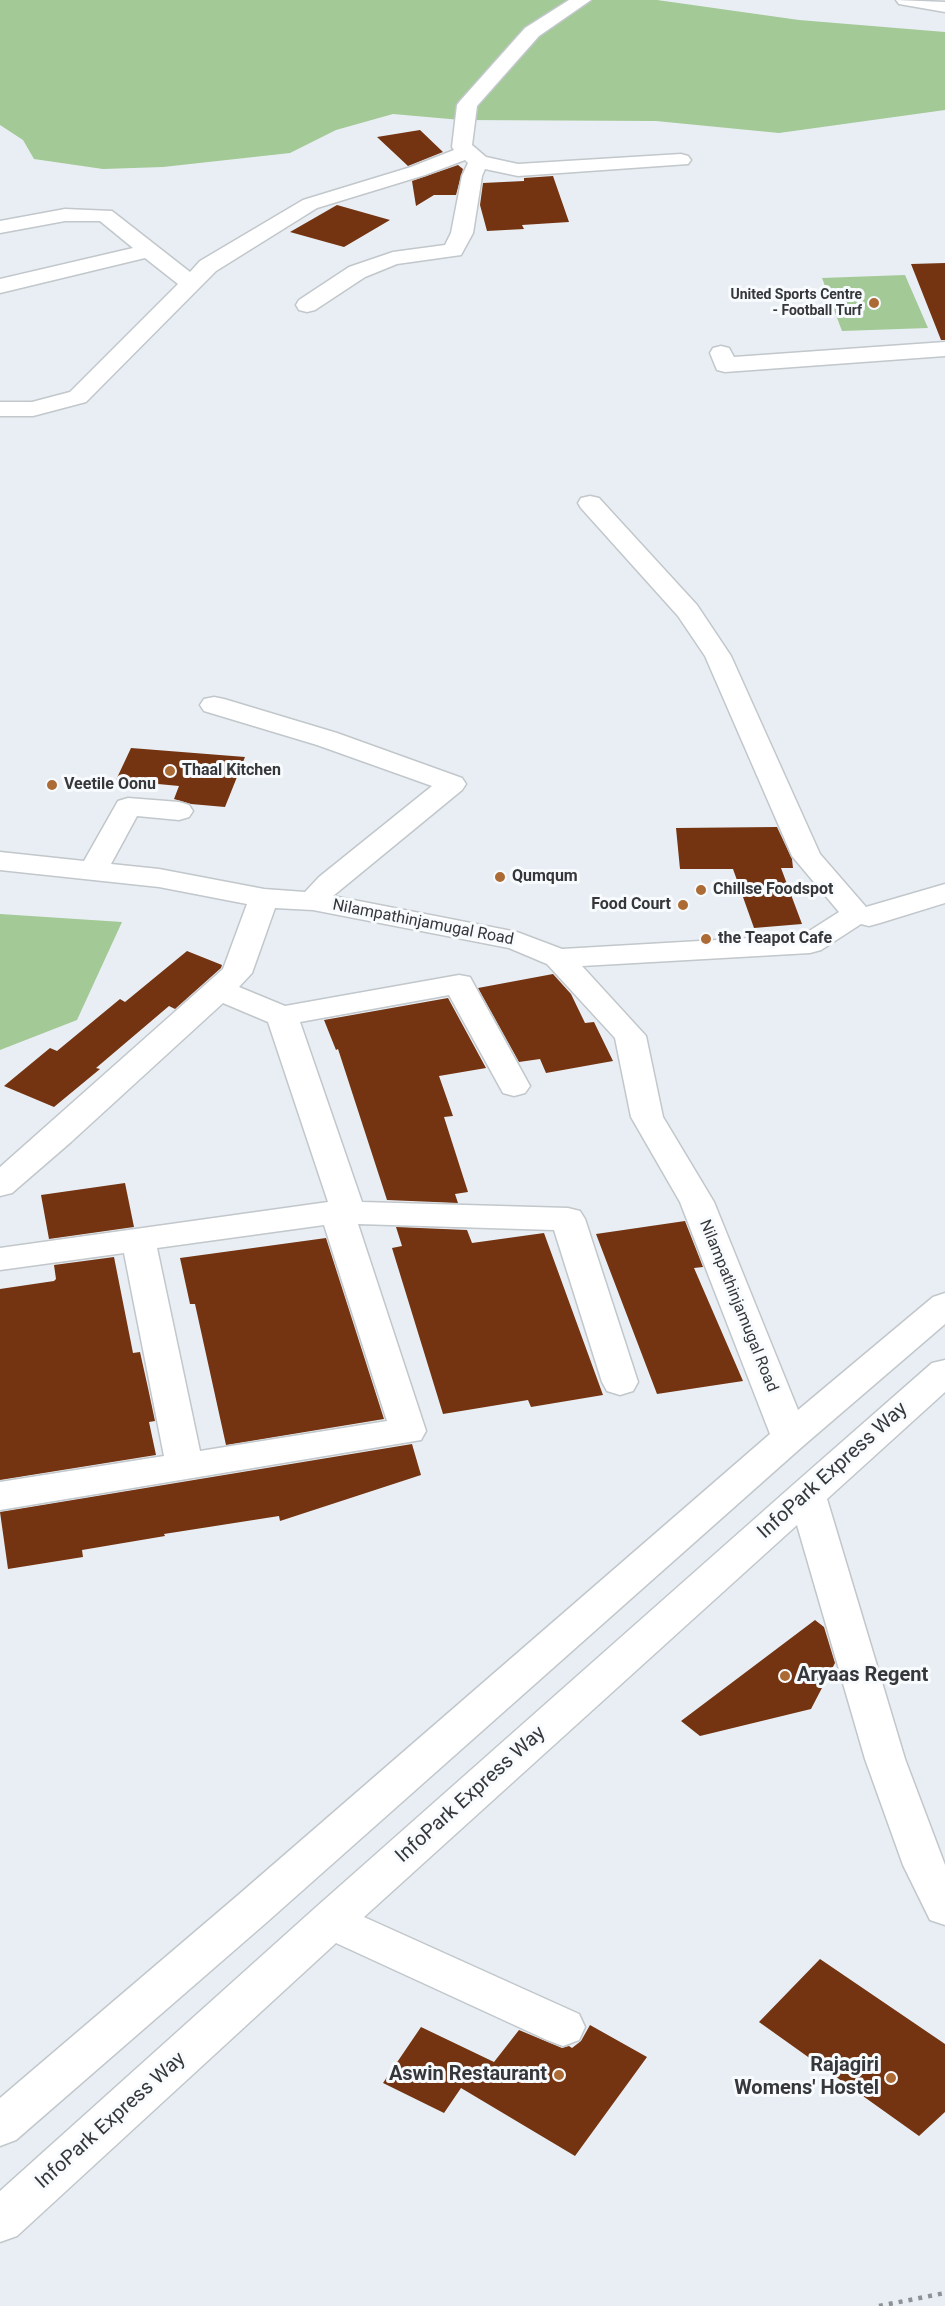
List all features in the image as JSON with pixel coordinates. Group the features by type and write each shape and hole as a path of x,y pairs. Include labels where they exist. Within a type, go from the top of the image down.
{"street":[{"path":"582,0 532,32 467,105 462,147 474,157 518,170 681,160"},
{"path":"905,0 945,7"},
{"path":"0,409 33,409 78,397 208,266 310,204 418,171 474,157"},
{"path":"307,305 357,272 384,261 453,250 462,233 474,157"},
{"path":"0,227 65,215 105,215 191,283"},
{"path":"0,286 150,250"},
{"path":"721,353 725,365 945,349"},
{"path":"590,503 688,611 718,656 807,856 856,914 869,917 945,893"},
{"path":"214,705 327,739 452,784 329,883 313,901"},
{"path":"93,871 128,807 180,811"},
{"name":"Nilampathinjamugal Road","path":"0,861 159,878 264,898 313,901 517,941 558,958 630,1036 647,1117 697,1202 790,1437"},
{"path":"0,1185 59,1135 237,973 264,898"},
{"path":"558,958 810,944 856,914"},
{"path":"219,990 282,1016 459,984 514,1086"},
{"path":"0,1497 408,1431 282,1016"},
{"path":"0,1259 343,1213 568,1219 620,1382"},
{"path":"138,1240 185,1467"},
{"path":"0,2126 252,1910 790,1437 945,1305"},
{"name":"InfoPark Express Way","path":"0,2221 292,1958 330,1921 945,1372"},
{"path":"807,1494 885,1759 934,1863 945,1907"},
{"path":"330,1921 563,2027"}],"path":[{"path":"879,2306 945,2293"}],"green space":[{"path":"0,0 657,0 799,20 945,32 945,110 779,133 656,121 461,120 393,114 336,130 290,153 163,167 103,169 34,159 23,140 0,125"},
{"name":"United Sports Centre - Football Turf","path":"905,275 928,328 842,331 822,278"},
{"path":"0,914 122,922 77,1020 0,1050"}],"building":[{"path":"420,130 443,152 408,166 377,137"},
{"path":"458,165 463,169 456,195 434,195 416,206 412,181"},
{"path":"553,176 569,222 522,225 524,229 487,231 480,205 483,183 524,181 524,178"},
{"path":"337,205 390,220 344,247 290,232"},
{"path":"945,263 945,340 941,340 911,264"},
{"path":"131,748 245,757 225,807 191,804 174,799 179,786 116,780"},
{"path":"777,827 792,859 793,868 781,868 802,924 754,928 733,869 680,869 676,828"},
{"path":"187,951 222,965 221,968 175,1009 169,1006 96,1068 100,1069 54,1107 4,1086 50,1048 57,1051 120,999 125,1002"},
{"path":"553,974 571,994 585,1023 594,1022 613,1061 546,1073 540,1059 519,1062 478,988"},
{"path":"448,998 486,1068 439,1076 453,1116 444,1117 468,1192 455,1194 458,1203 387,1200 338,1049 336,1050 324,1020"},
{"path":"125,1183 134,1227 49,1239 41,1195"},
{"path":"685,1221 703,1267 694,1268 743,1381 657,1394 596,1234"},
{"path":"396,1227 467,1230 472,1243 544,1233 603,1395 531,1407 528,1400 443,1414 392,1248 402,1246"},
{"path":"326,1238 384,1419 226,1445 195,1304 190,1304 180,1258"},
{"path":"114,1257 133,1353 140,1352 155,1421 149,1422 156,1455 0,1480 0,1289 54,1281 56,1279 54,1265"},
{"path":"412,1444 421,1475 280,1521 279,1516 164,1534 165,1536 82,1550 83,1557 8,1569 0,1512"},
{"name":"Aryaas Regent","path":"815,1620 824,1627 835,1663 811,1709 700,1736 681,1721"},
{"name":"Rajagiri Womens' Hostel","path":"820,1959 945,2044 945,2112 919,2136 759,2022"},
{"name":"Aswin Restaurant","path":"590,2025 647,2057 575,2156 461,2088 444,2113 383,2083 421,2027 494,2062 519,2030 562,2048 569,2046 572,2048 581,2041"}],"place":[{"name":"United Sports Centre - Football Turf","path":"874,303"},
{"name":"Thaal Kitchen","path":"170,771"},
{"name":"Veetile Oonu","path":"52,785"},
{"name":"Qumqum","path":"500,877"},
{"name":"Chillse Foodspot","path":"701,890"},
{"name":"Food Court","path":"683,905"},
{"name":"the Teapot Cafe","path":"706,939"},
{"name":"Aryaas Regent","path":"785,1676"},
{"name":"Aswin Restaurant","path":"559,2075"},
{"name":"Rajagiri Womens' Hostel","path":"891,2078"}]}
